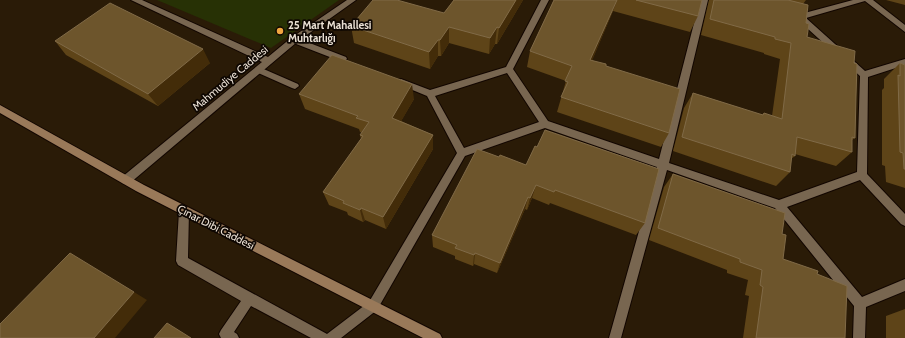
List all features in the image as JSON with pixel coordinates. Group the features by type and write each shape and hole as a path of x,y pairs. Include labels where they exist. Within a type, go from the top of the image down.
{"main road":[{"name":"Çınar Dibi Caddesi","path":"0,109 126,180 436,338"}],"street":[{"path":"135,0 270,61"},
{"name":"Mahmudiye Caddesi","path":"126,180 294,40 352,0"},
{"path":"395,80 430,94 509,69 545,0"},
{"path":"615,338 663,165 704,0"},
{"path":"862,0 797,17 864,75"},
{"path":"868,0 905,29"},
{"path":"294,40 352,63"},
{"path":"864,75 905,62"},
{"path":"509,69 545,124 779,205 860,304 859,338"},
{"path":"259,70 295,86"},
{"path":"864,75 862,175 905,221"},
{"path":"430,94 462,153"},
{"path":"331,338 373,306 462,153 545,124"},
{"path":"779,205 862,175"},
{"path":"184,210 182,261 249,299 324,338"},
{"path":"860,304 905,285"},
{"path":"233,338 225,334 249,299"}],"green space":[{"path":"157,0 339,0 271,48"}],"building":[{"path":"373,0 397,0 444,13 454,0 516,0 499,28 497,27 490,38 449,27 429,52 351,26"},
{"path":"554,0 617,0 590,60 680,89 669,133 561,97 568,82 565,81 572,66 530,51"},
{"path":"636,0 702,0 698,16"},
{"path":"714,0 788,0 808,5 806,23 809,24 807,37 855,51 854,63 857,64 855,138 852,137 852,152 797,137 795,156 792,154 790,172 682,137 693,93 763,115 764,113 782,119 791,43 775,39 775,37 710,19"},
{"path":"110,3 203,49 148,94 55,41"},
{"path":"332,55 412,84 392,118 433,135 383,217 361,208 360,210 343,203 344,201 323,192 363,136 360,135 369,122 356,118 358,116 299,94"},
{"path":"900,63 905,65 905,169 903,153 900,152 898,75 900,76"},
{"path":"545,130 659,169 645,223 555,190 554,192 536,185 530,198 528,197 500,263 475,253 474,255 455,248 457,245 432,235 477,149 499,157 500,155 526,165"},
{"path":"673,174 785,213 782,234 786,235 783,259 818,271 817,274 847,286 845,338 756,338 763,287 760,285 762,270 740,262 740,259 658,228"},
{"path":"70,253 134,292 94,338 0,338 0,324"},
{"path":"167,323 191,338 154,338"}],"place":[{"name":"25 Mart Mahallesi Muhtarlığı","path":"280,31"}]}
